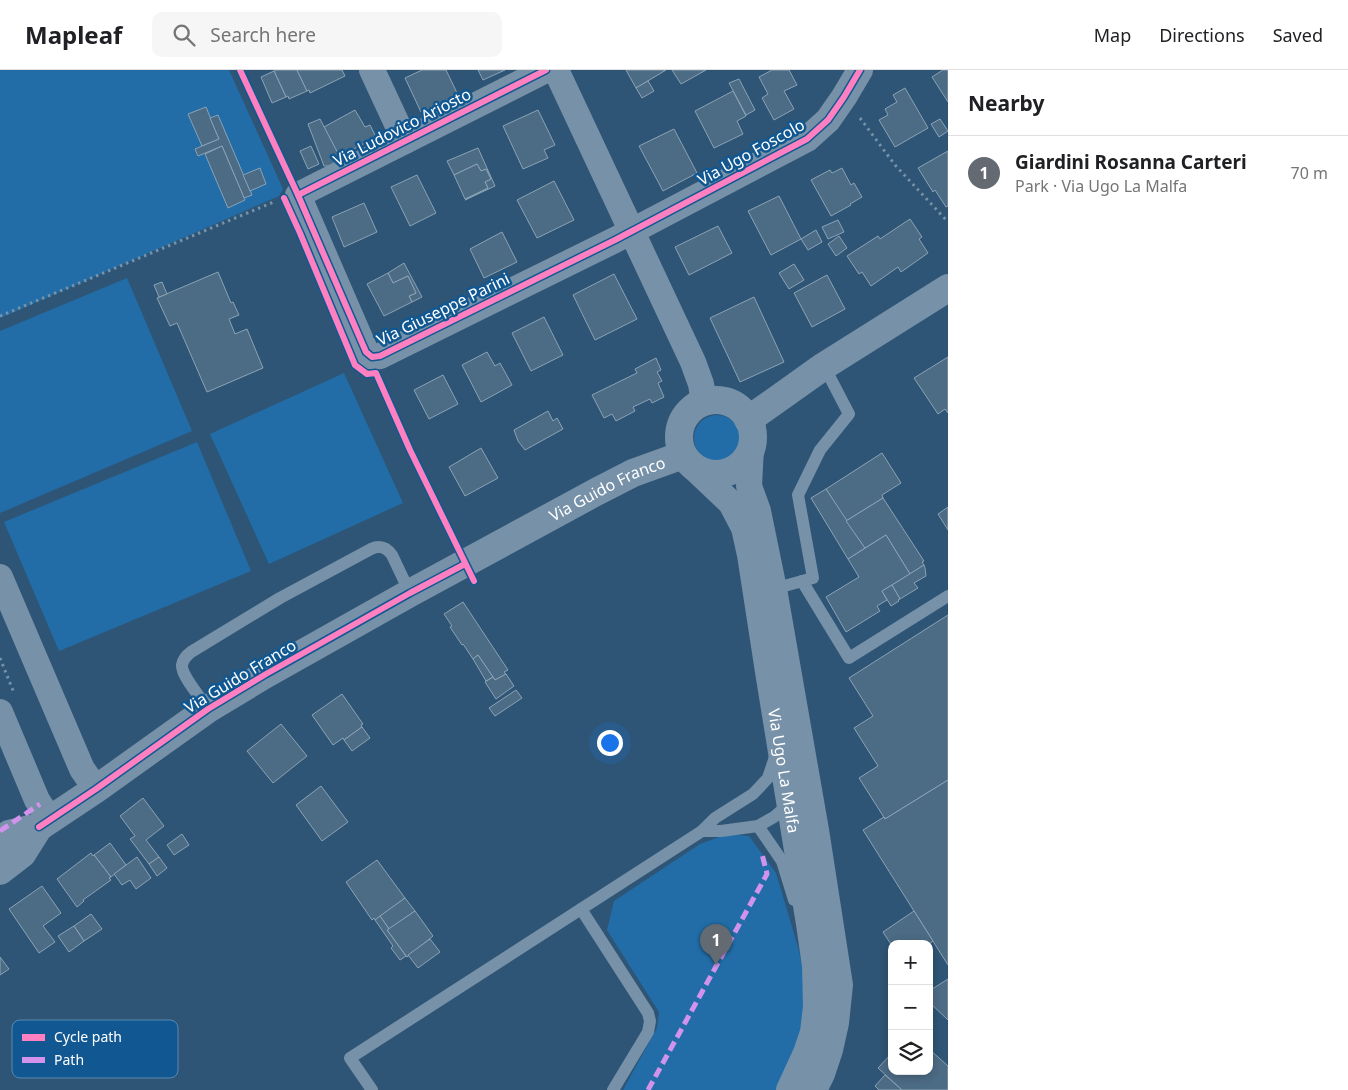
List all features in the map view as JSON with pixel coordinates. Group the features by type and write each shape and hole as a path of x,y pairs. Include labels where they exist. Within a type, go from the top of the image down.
{"street":[{"path":"372,70 405,141"},
{"name":"Via Ludovico Ariosto","path":"298,196 546,70"},
{"path":"556,70 693,362 701,384 704,402 717,400 730,403 740,410 752,429 753,439 751,448"},
{"name":"Via Ugo Foscolo","path":"632,232 807,139 828,120 860,70"},
{"name":"Via Giuseppe Parini","path":"298,196 366,352 372,357 380,356 632,232"},
{"path":"748,420 824,366 948,288"},
{"name":"Via Guido Franco","path":"704,402 694,407 681,423 678,434 679,445 688,460 702,472 726,473 737,468 746,459 751,448"},
{"name":"Via Ugo La Malfa","path":"751,448 749,486 758,511 779,743 815,966 816,1007 813,1032 806,1054 789,1090"},
{"name":"Via Guido Franco","path":"0,871 22,854 45,824 208,709 266,674 410,593 633,473 688,460"},
{"name":"Via Ugo La Malfa","path":"688,460 730,503 744,528 750,555 765,590 808,787 834,938 840,985 836,1023 830,1050 814,1090"},
{"path":"0,577 82,769 96,789"},
{"path":"7,703 45,824"},
{"path":"789,804 808,787"},
{"name":"Via Guido Franco","path":"0,840 9,834 45,824"}],"lane":[{"path":"765,590 813,578 798,495 820,450 849,414 824,366"},
{"path":"208,709 184,673 182,662 190,652 280,598 371,549 379,547 388,550 392,555 410,593"},
{"path":"802,581 849,658 948,596"},
{"path":"372,1090 350,1058 702,830 715,818 753,794 768,778 779,743"},
{"path":"702,830 721,831 758,826 774,818 789,804"},
{"path":"758,826 782,861 794,898 798,918 811,937"},
{"path":"581,909 648,1014 650,1021 648,1032 613,1090"}],"path":[{"path":"844,97 895,165 948,222"},
{"path":"0,316 284,198 298,196"},
{"path":"0,658 7,703"}],"shaded area":[{"path":"0,70 229,70 283,189 279,196 0,318"},
{"path":"127,278 192,431 0,513 0,331"},
{"path":"344,373 403,503 269,564 210,434"},
{"path":"712,415 722,415 736,425 740,438 736,451 730,457 722,461 712,461 698,451 694,443 694,433 704,419"},
{"path":"197,442 251,571 59,651 4,522"},
{"path":"727,834 749,836 776,873 798,947 806,982 807,1017 780,1090 623,1090 657,1028 659,1012 607,930 614,901 700,844"}],"building":[{"path":"297,70 307,91 289,99 288,96 286,97 274,71"},
{"path":"297,70 342,70 345,76 310,93 309,90 307,91"},
{"path":"422,70 446,70 458,95 421,112 405,78"},
{"path":"478,70 505,70 483,80"},
{"path":"626,70 666,70 636,88"},
{"path":"672,70 706,70 681,84"},
{"path":"772,70 789,70 797,85 784,91 794,109 774,120 762,98 768,94 759,77"},
{"path":"943,70 948,70 948,102 932,77"},
{"path":"274,71 286,97 272,103 261,77"},
{"path":"739,79 755,110 746,115 729,83"},
{"path":"648,81 654,91 642,98 636,88"},
{"path":"905,88 928,128 895,147 879,120 888,115 885,109 897,102 893,95"},
{"path":"733,91 746,116 737,121 743,134 714,148 695,111"},
{"path":"206,107 219,139 202,146 188,114"},
{"path":"355,110 365,127 370,125 376,137 339,157 324,127"},
{"path":"538,110 555,145 544,150 548,158 523,169 503,126"},
{"path":"218,115 252,195 244,198 222,146 198,156 195,149 219,139 210,118"},
{"path":"320,119 342,161 330,166 324,166 308,124"},
{"path":"940,119 948,131 939,137 931,124"},
{"path":"674,129 697,173 663,191 639,146"},
{"path":"222,146 245,200 228,208 205,154"},
{"path":"311,146 319,164 308,169 300,151"},
{"path":"478,148 495,186 465,200 488,188 485,182 491,179 486,169 481,171 477,164 454,175 447,161"},
{"path":"948,151 948,206 946,207 935,190 933,192 918,168"},
{"path":"477,164 481,171 486,169 491,179 485,182 488,188 465,199 454,175"},
{"path":"260,168 266,184 250,191 243,175"},
{"path":"842,168 851,185 854,183 862,197 831,216 811,180 830,170 832,173"},
{"path":"417,175 436,213 410,226 391,187"},
{"path":"554,181 574,220 537,238 517,200"},
{"path":"779,196 801,239 771,255 748,211"},
{"path":"364,203 377,232 344,247 332,217"},
{"path":"910,219 922,237 919,239 928,253 901,272 898,267 871,286 862,272 859,274 847,256 878,236 880,239"},
{"path":"838,220 844,232 828,239 822,227"},
{"path":"718,226 732,253 689,275 675,247"},
{"path":"816,230 822,242 808,250 801,239"},
{"path":"502,232 517,262 484,278 470,249"},
{"path":"839,236 847,248 836,256 828,244"},
{"path":"404,263 422,297 412,302 409,296 416,293 408,276 393,283 388,273"},
{"path":"794,264 804,280 789,289 779,273"},
{"path":"218,272 231,303 233,302 239,315 229,319 235,334 247,329 263,368 207,392 177,323 170,326 157,298"},
{"path":"388,273 393,283 408,276 416,293 409,296 412,302 384,316 367,284"},
{"path":"614,274 637,319 595,340 573,295"},
{"path":"827,275 845,309 812,327 794,293"},
{"path":"162,282 167,294 159,297 154,285"},
{"path":"754,297 784,362 740,382 710,318"},
{"path":"544,317 563,355 531,371 512,333"},
{"path":"487,352 495,366 500,363 512,385 481,402 462,365"},
{"path":"948,357 948,413 945,409 938,414 914,378"},
{"path":"656,358 661,370 657,372 662,381 658,383 664,397 652,403 650,399 633,407 635,411 616,421 612,414 604,418 592,395 637,373 635,369"},
{"path":"443,375 458,404 429,419 414,390"},
{"path":"548,411 553,421 557,418 563,429 525,450 518,441 514,430"},
{"path":"481,448 498,478 465,496 449,467"},
{"path":"882,453 901,483 882,495 883,498 846,521 826,489"},
{"path":"826,489 865,548 848,559 811,498"},
{"path":"883,498 924,561 922,562 924,565 910,574 886,535 865,548 846,521"},
{"path":"948,507 948,530 938,514"},
{"path":"886,535 910,574 882,591 887,600 877,606 880,611 846,632 826,597 859,577 848,559"},
{"path":"924,565 926,576 914,583 918,588 900,599 892,585"},
{"path":"892,585 900,599 891,606 882,591"},
{"path":"463,602 508,670 504,672 506,674 495,680 478,655 473,659 462,645 444,614"},
{"path":"948,615 948,780 885,819 859,778 878,766 854,728 873,716 849,678"},
{"path":"478,655 493,677 486,681 473,659"},
{"path":"506,674 514,686 496,699 485,682 493,677 495,680"},
{"path":"516,690 522,698 495,716 489,708"},
{"path":"342,694 363,724 361,725 362,727 344,740 343,738 333,745 312,715"},
{"path":"281,724 307,756 273,783 247,751"},
{"path":"362,727 370,738 352,751 344,740"},
{"path":"948,780 948,965 863,830 884,817 885,819"},
{"path":"321,786 348,822 322,841 296,805"},
{"path":"143,798 164,826 146,840 159,857 149,864 130,839 135,836 120,816"},
{"path":"182,834 189,845 174,855 167,845"},
{"path":"110,843 126,865 111,877 94,855"},
{"path":"91,853 111,877 109,878 111,880 83,900 77,907 57,879"},
{"path":"137,857 151,878 136,889 130,880 122,885 114,874"},
{"path":"159,857 167,868 157,876 149,864"},
{"path":"377,860 405,898 375,920 374,918 372,920 346,882"},
{"path":"42,886 61,913 43,926 55,942 39,953 9,909"},
{"path":"405,898 415,911 389,929 380,916"},
{"path":"415,911 433,936 407,957 387,930"},
{"path":"914,911 932,940 888,940 883,932"},
{"path":"91,914 102,929 84,941 74,926"},
{"path":"380,916 389,929 387,930 406,956 400,960 375,920"},
{"path":"74,926 84,941 69,952 58,936"},
{"path":"430,939 440,952 418,968 408,955"},
{"path":"0,957 9,969 0,975"},
{"path":"948,979 948,1020 933,1006 933,988"},
{"path":"933,1053 948,1066 948,1090 902,1090 878,1068 888,1057 888,1075 933,1075"},
{"path":"885,1075 902,1090 879,1090 875,1086"}],"marked path":[{"path":"0,831 40,804"},
{"path":"648,1090 767,874 762,854"}],"cycle path":[{"path":"240,70 298,195 366,352 372,357 380,356 615,240 807,139 828,120 860,70"},
{"path":"298,195 546,70"},
{"path":"284,198 355,365 367,374 376,373 410,450 474,581"},
{"path":"39,827 208,709 266,674 465,564"}],"place":[{"name":"Giardini Rosanna Carteri","path":"716,965"}]}
